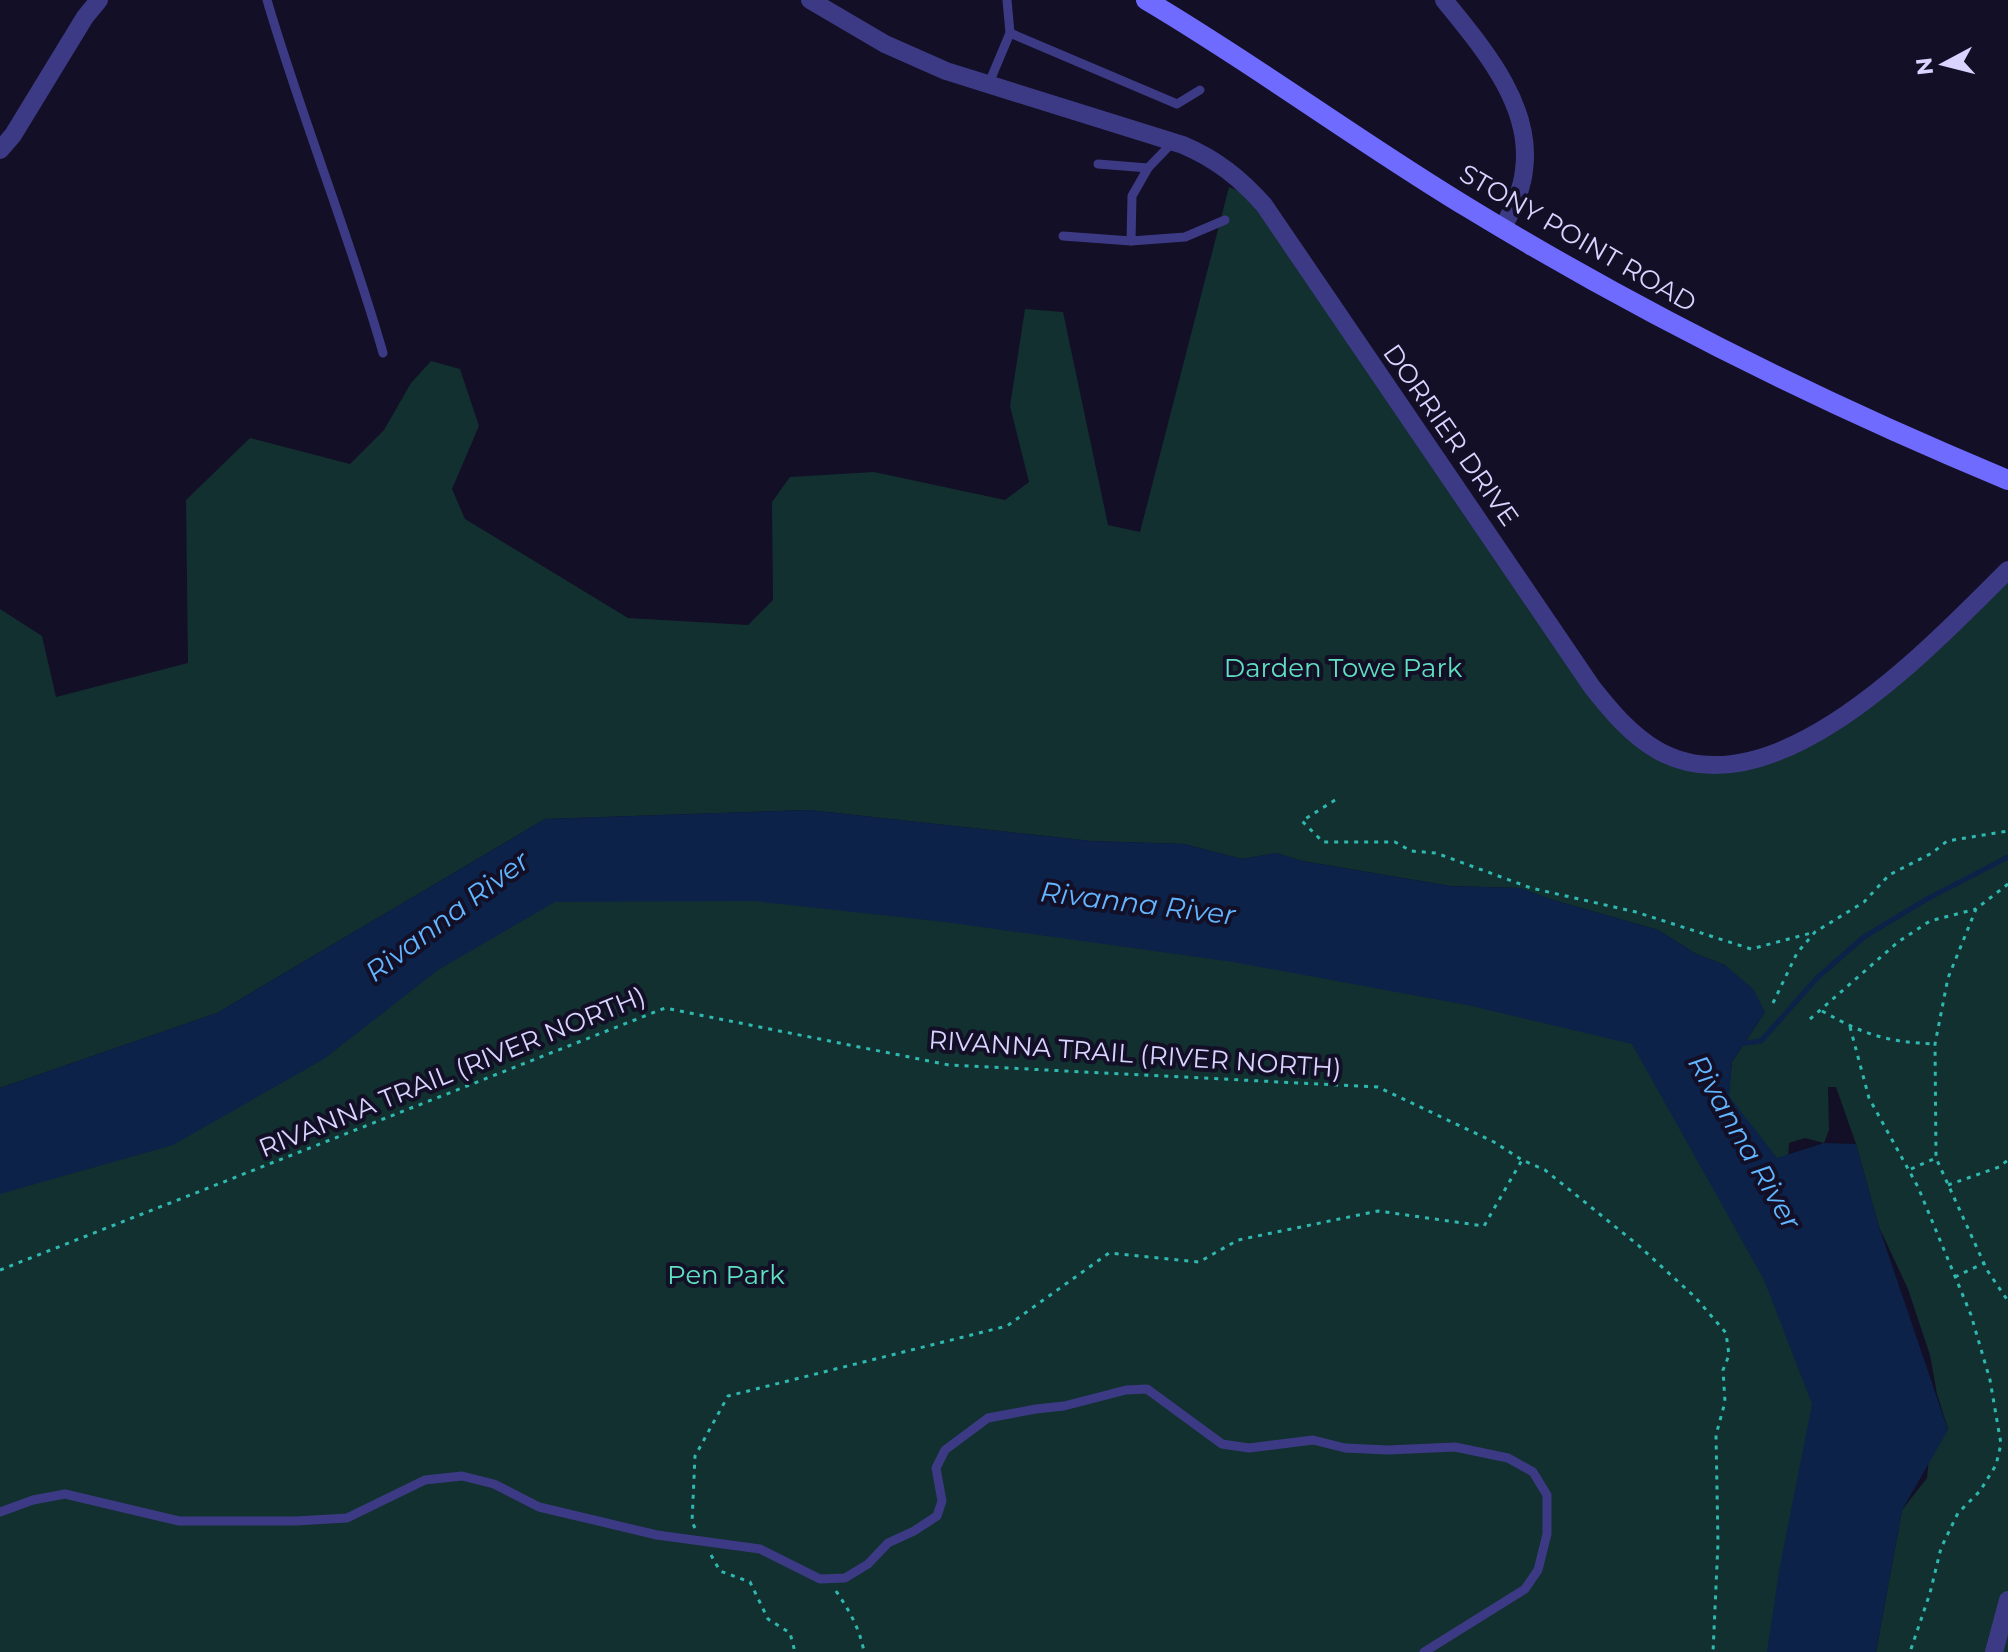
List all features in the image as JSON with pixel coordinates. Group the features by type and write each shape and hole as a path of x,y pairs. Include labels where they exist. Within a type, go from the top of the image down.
{"main road":[{"name":"STONY POINT ROAD","path":"1146,0 1376,149 1503,228 1633,303 1846,409 2008,480"}],"street":[{"path":"0,150 13,135 85,17 99,0"},
{"name":"DORRIER DRIVE","path":"810,0 885,44 946,71 1173,142 1204,154 1242,181 1264,205 1592,687 1619,720 1659,751 1702,764 1732,764 1772,754 1819,732 1851,711 1913,660 2008,570"},
{"path":"1444,0 1498,73 1512,98 1520,125 1525,147 1524,169 1520,190 1503,228"},
{"path":"1994,1652 2008,1600"}],"lane":[{"path":"267,0 286,66 339,213 383,353"},
{"path":"989,83 1010,33 1007,0"},
{"path":"1010,33 1177,104 1200,90"},
{"path":"1131,241 1132,196 1148,168 1173,142"},
{"path":"1098,164 1148,168"},
{"path":"1063,236 1131,241 1185,237 1225,220"},
{"path":"0,1512 33,1500 65,1494 179,1521 347,1518 425,1480 462,1476 494,1484 539,1507 657,1535 760,1549 820,1579 845,1578 868,1564 888,1543 937,1516 942,1501 936,1468 945,1450 988,1418 1064,1406 1126,1390 1147,1389 1222,1444 1249,1448 1313,1440 1345,1448 1455,1447 1508,1458 1533,1472 1547,1495 1547,1534 1538,1570 1525,1589 1424,1652"}],"path":[{"path":"1335,800 1302,821 1323,842 1395,842 1411,851 1436,853 1531,888 1636,912 1751,949 1815,932 1864,902 1889,875 1932,853 1947,841 2008,831"},
{"path":"1810,1019 1898,942 1930,921 1976,909 2008,884"},
{"path":"1976,909 1948,978 1935,1044 1936,1158 1984,1263 2008,1301"},
{"path":"1773,1003 1797,953 1815,932"},
{"name":"RIVANNA TRAIL (RIVER NORTH)","path":"0,1270 665,1008 949,1065 1378,1087 1545,1170 1638,1245 1695,1297 1726,1333 1729,1355 1723,1370 1725,1402 1716,1435 1718,1543 1713,1652"},
{"path":"1821,1010 1850,1027 1894,1042 1935,1044"},
{"path":"1850,1027 1869,1098 1909,1170 1981,1343 2001,1444 1996,1465 1980,1491 1958,1513 1941,1548 1910,1652"},
{"path":"1909,1170 1936,1158"},
{"path":"795,1652 790,1633 768,1619 750,1582 720,1571 692,1522 695,1456 728,1396 1007,1326 1109,1253 1199,1262 1238,1240 1378,1211 1484,1226 1522,1160"},
{"path":"1948,1185 1999,1167 2008,1160"},
{"path":"1955,1277 1984,1263"},
{"path":"825,1579 850,1613 864,1652"}],"green space":[{"path":"1229,187 1267,203 1582,672 1653,745 1695,757 1736,757 1813,732 2008,577 2008,1652 1876,1652 1902,1510 1927,1478 1929,1457 1948,1429 1937,1394 1930,1355 1908,1289 1879,1227 1836,1087 1828,1087 1829,1130 1824,1143 1805,1138 1789,1143 1788,1161 1843,1333 1816,1652 0,1652 0,1175 438,970 540,901 725,897 933,909 1567,993 1729,1093 1732,1062 1765,1012 1725,965 1696,954 1658,930 1519,888 1450,886 1302,861 1276,853 1242,859 1184,844 1091,841 809,810 545,819 217,1013 0,1088 0,609 42,636 56,697 188,663 186,500 250,438 350,464 384,430 411,383 431,361 460,369 479,426 452,489 465,519 628,618 748,625 773,600 772,502 790,477 874,472 1005,500 1029,482 1010,406 1025,309 1063,312 1108,525 1140,532"}],"water":[{"name":"Rivanna River","path":"809,810 1091,841 1184,844 1242,859 1276,853 1302,861 1450,886 1520,888 1658,930 1696,954 1725,965 1753,989 1765,1012 1732,1062 1729,1096 1777,1158 1824,1143 1856,1144 1879,1227 1948,1430 1902,1510 1876,1652 1767,1652 1779,1571 1812,1404 1764,1280 1632,1044 1467,1005 1233,962 945,922 754,901 555,902 438,970 324,1059 173,1145 0,1194 0,1088 217,1013 545,819"}],"waterway":[{"path":"1738,1044 1761,1041 1817,978 1864,937 1927,899 2008,857"}],"park label":[{"name":"Darden Towe Park","path":"1343,668"},
{"name":"Pen Park","path":"726,1275"}]}
